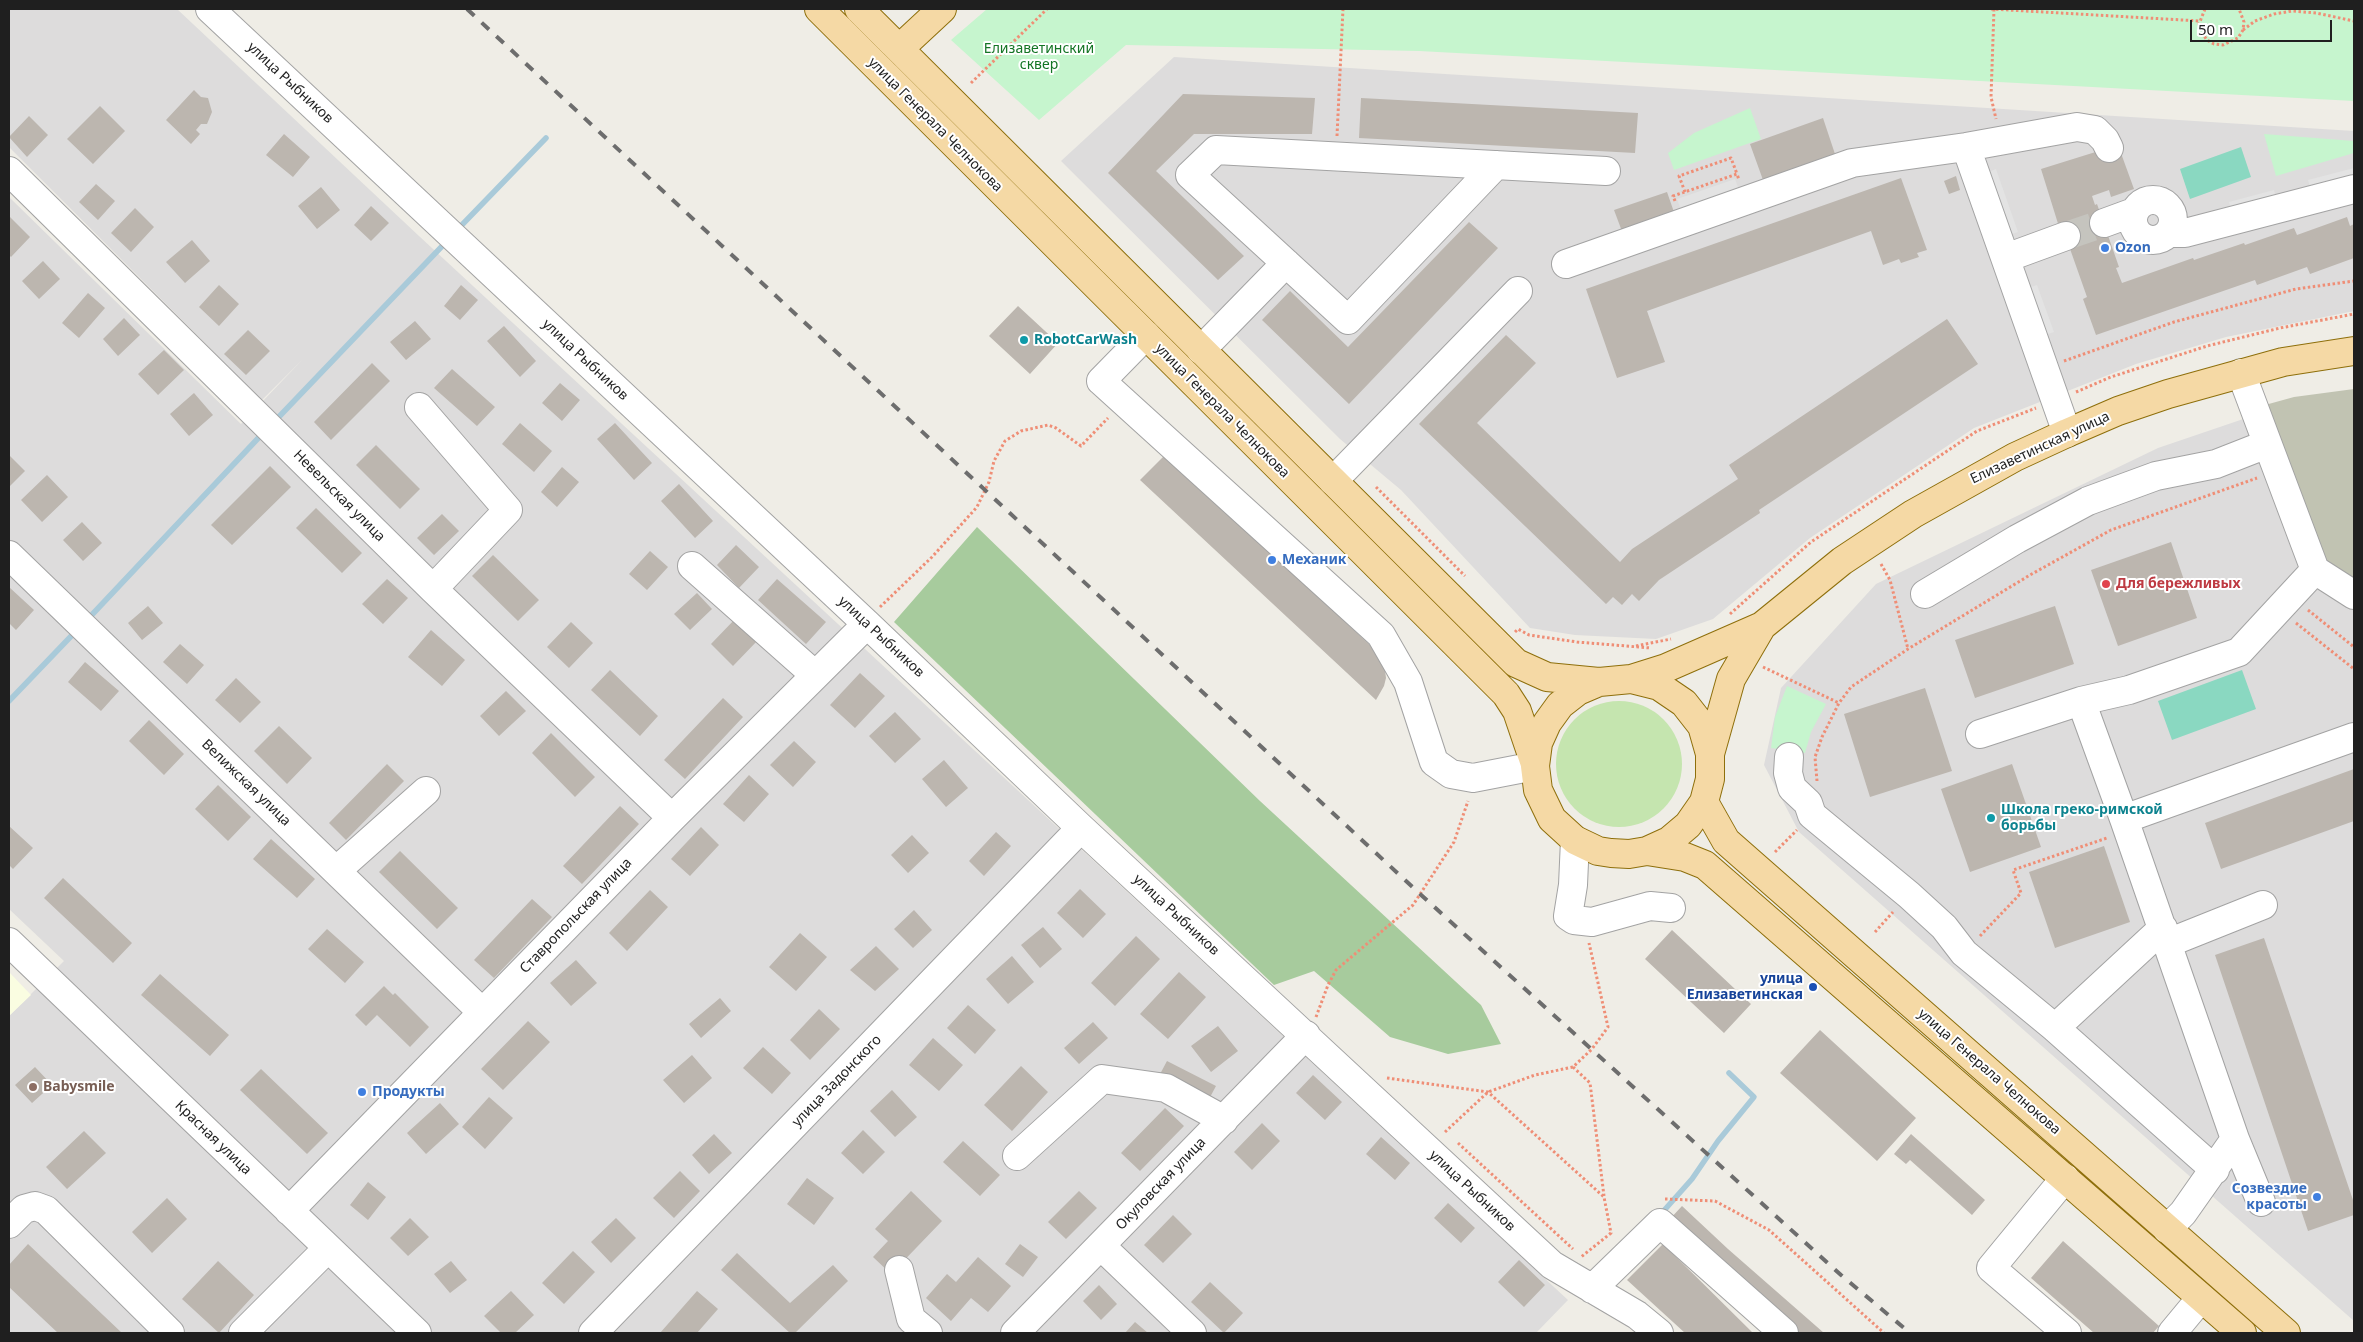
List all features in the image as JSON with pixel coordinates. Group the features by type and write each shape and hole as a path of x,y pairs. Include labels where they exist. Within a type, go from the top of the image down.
{"main road":[{"name":"улица Генерала Челнокова","path":"819,9 1506,694 1517,711 1535,766 1538,790 1552,819 1575,840 1611,854 1646,851 1685,857 1705,865 2242,1333"},
{"name":"улица Генерала Челнокова","path":"859,9 1516,663 1547,677 1599,682 1631,679 1659,686 1684,702 1702,726 1710,754 1710,779 1704,802 1688,825 1669,841 1646,851"},
{"path":"899,49 942,9"},
{"name":"Елизаветинская улица","path":"1631,679 1666,668 1762,626 1842,561 1913,514 2015,457 2067,433 2168,394 2283,362 2354,350"},
{"name":"Елизаветинская улица","path":"1710,754 1731,679 1762,626"},
{"name":"улица Генерала Челнокова","path":"1535,766 1538,743 1547,723 1560,704 1578,691 1599,682"},
{"name":"улица Генерала Челнокова","path":"1704,802 1726,840 2286,1333"}],"street":[{"name":"улица Рыбников","path":"210,9 1081,828 1552,1265 1637,1315 1659,1333"},
{"path":"1566,264 1852,163 1966,147 2077,127 2095,130 2105,140 2109,148"},
{"path":"1966,147 2067,433"},
{"path":"1496,165 1348,320 1190,175 1216,150 1336,156 1606,171"},
{"name":"Невельская улица","path":"9,171 433,589 672,818"},
{"path":"2104,223 2134,212 2132,221 2134,228 2144,239 2158,240 2169,233 2184,234 2354,188"},
{"path":"2006,258 2066,236"},
{"path":"1201,350 1286,263"},
{"path":"1333,481 1518,292"},
{"path":"1146,335 1102,381 1381,635 1408,682 1434,762 1442,769 1460,777 1473,778 1535,766"},
{"path":"2241,373 2315,570 2354,595"},
{"path":"419,407 508,510 433,589"},
{"path":"1925,594 2017,538 2088,500 2156,476 2216,464 2267,444"},
{"name":"Велижская улица","path":"9,554 482,1012"},
{"path":"692,566 814,675"},
{"path":"1980,734 2081,701 2129,690 2239,652 2315,570"},
{"name":"Ставропольская улица","path":"289,1211 672,818 866,624"},
{"path":"2081,701 2165,935 2235,1139 2261,1202"},
{"path":"2126,825 2354,737"},
{"path":"1789,757 1788,773 1792,788 1808,803 1812,815 1909,895 1944,927 1964,953 2055,1028 2215,1170"},
{"path":"336,871 426,791"},
{"name":"улица Задонского","path":"593,1333 1081,828"},
{"path":"1575,840 1573,886 1568,916 1592,922 1650,906 1671,908"},
{"path":"2055,1028 2165,935 2263,905"},
{"name":"Красная улица","path":"9,942 417,1333"},
{"name":"Окуловская улица","path":"1015,1333 1306,1035"},
{"path":"1017,1156 1102,1079 1166,1088 1224,1120"},
{"path":"2167,1230 2184,1213 2235,1139"},
{"path":"2065,1178 1991,1268 2067,1333"},
{"path":"9,1224 24,1209 35,1206 46,1210 170,1333"},
{"path":"1592,1289 1660,1224 1784,1333"},
{"path":"1100,1246 1192,1333"},
{"path":"243,1333 328,1248"},
{"path":"899,1270 911,1319 928,1333"},
{"path":"2172,1333 2201,1298"}],"path":[{"path":"971,83 1047,9"},
{"path":"1336,156 1343,9"},
{"path":"2005,140 1993,113 1991,97 1992,9 2200,21"},
{"path":"2205,9 2200,21 2202,33 2207,40 2214,44 2223,45 2232,43 2243,30 2255,22 2274,14 2292,11 2316,13 2354,21"},
{"path":"2238,9 2244,22 2243,30"},
{"path":"1685,192 1679,176 1731,158 1737,174"},
{"path":"2044,368 2174,322 2296,289 2354,281"},
{"path":"866,624 883,602 932,557 977,507 989,482 994,461 1005,441 1021,431 1048,425 1056,428 1081,446 1124,402"},
{"path":"1818,785 1815,757 1822,737 1839,703 1851,687 1908,649 2030,575 2111,530 2277,471"},
{"path":"1376,487 1465,576"},
{"path":"1881,564 1890,580 1908,649"},
{"path":"2284,602 2354,647"},
{"path":"2284,602 2354,669"},
{"path":"1762,667 1839,703"},
{"path":"1306,1035 1336,970 1413,905 1454,842 1465,814 1473,778"},
{"path":"1775,852 1812,815"},
{"path":"1964,953 2021,893 2013,870 2126,825"},
{"path":"1876,932 1892,914"},
{"path":"1445,1132 1488,1092 1534,1075 1573,1067 1592,1049 1608,1028 1583,921"},
{"path":"1573,1067 1590,1083 1604,1198 1611,1233 1581,1257"},
{"path":"1387,1078 1488,1092 1604,1198"},
{"path":"1662,1199 1715,1201 1769,1230 1884,1333"}],"shaded area":[{"path":"9,9 177,9 419,236 1568,1300 1536,1333 9,1333 9,1016 64,961 9,909 9,197 241,424 303,359 262,400 9,147"},
{"path":"1174,57 2354,131 2354,311 2226,337 2136,364 1974,428 1810,538 1713,619 1656,639 1575,635 1530,628 1401,490 1340,439 1061,161"},
{"path":"2354,168 2354,183 2312,194 2308,180"},
{"path":"1996,169 2018,232 2006,236 1984,174"},
{"path":"1735,179 1739,190 1681,210 1677,199"},
{"path":"2274,190 2277,203 2233,215 2229,202"},
{"path":"2037,285 2054,332 2042,336 2025,289"},
{"path":"2354,389 2354,581 2322,558 2265,405 2294,397"},
{"path":"2354,401 2354,1321 1799,832 1764,765 1781,688 1876,584 2158,448 2258,414"},
{"path":"9,972 31,995 9,1016"}],"green space":[{"name":"Елизаветинский сквер","path":"987,9 2354,9 2354,101 1419,51 1126,45 1039,120 951,40"},
{"path":"1750,108 1761,139 1674,170 1668,153 1694,133"},
{"path":"2264,134 2354,141 2354,153 2276,176"},
{"path":"2241,147 2251,177 2190,199 2180,169"},
{"path":"977,527 1260,801 1481,1005 1501,1044 1448,1054 1390,1037 1314,971 1274,985 894,622"},
{"path":"2242,670 2256,709 2172,740 2158,701"},
{"path":"1787,686 1826,704 1811,732 1805,753 1771,748 1775,717"},
{"path":"1619,701 1643,706 1663,720 1677,740 1682,764 1677,788 1663,808 1643,822 1619,827 1595,822 1575,808 1561,788 1556,764 1561,740 1575,720 1595,706"}],"building":[{"path":"194,90 201,97 208,98 212,112 207,124 201,124 196,130 200,134 191,144 166,120"},
{"path":"1183,94 1315,98 1312,134 1194,134 1156,171 1244,256 1218,280 1108,173"},
{"path":"1361,98 1638,113 1635,153 1359,138"},
{"path":"100,106 125,131 93,164 67,139"},
{"path":"29,116 48,135 27,157 9,137"},
{"path":"1823,118 1835,154 1763,180 1750,144"},
{"path":"284,134 310,157 293,177 266,155"},
{"path":"2118,145 2134,189 2111,197 2109,190 2092,196 2095,205 2097,204 2119,267 2116,268 2122,283 2193,258 2194,260 2244,243 2245,245 2294,228 2297,235 2347,217 2350,226 2354,224 2354,258 2310,274 2307,267 2257,285 2255,280 2096,335 2083,299 2087,297 2063,229 2060,230 2041,169"},
{"path":"1956,176 1960,190 1949,194 1944,181"},
{"path":"1901,178 1927,250 1917,253 1919,257 1901,263 1899,259 1883,265 1871,231 1647,311 1665,362 1617,378 1586,289"},
{"path":"96,184 115,201 98,220 79,202"},
{"path":"321,187 340,210 317,229 298,206"},
{"path":"1667,192 1675,215 1623,234 1614,210"},
{"path":"371,206 389,223 371,241 354,225"},
{"path":"135,208 154,227 131,252 111,233"},
{"path":"10,217 30,237 11,257 9,255"},
{"path":"1469,222 1498,248 1349,404 1262,320 1290,291 1348,347"},
{"path":"192,240 210,261 185,283 166,262"},
{"path":"43,261 60,279 39,299 22,281"},
{"path":"219,285 239,304 219,326 199,307"},
{"path":"461,285 478,300 460,320 444,306"},
{"path":"88,293 105,308 79,338 62,323"},
{"name":"RobotCarWash","path":"1018,306 1058,343 1030,374 989,336"},
{"path":"124,318 140,335 118,356 103,339"},
{"path":"1947,319 1978,364 1759,510 1760,513 1659,580 1639,601 1632,594 1622,605 1613,597 1606,604 1419,424 1506,335 1536,363 1477,423 1620,562 1632,549 1738,479 1729,465"},
{"path":"415,321 431,339 406,360 390,342"},
{"path":"504,326 536,361 520,377 487,341"},
{"path":"248,330 270,351 246,375 224,354"},
{"path":"164,350 184,370 158,395 138,374"},
{"path":"372,363 390,381 331,440 314,422"},
{"path":"452,369 495,407 477,426 434,388"},
{"path":"560,383 580,400 562,421 542,403"},
{"path":"194,393 213,415 189,436 170,414"},
{"path":"520,423 552,451 534,472 502,444"},
{"path":"615,423 652,463 634,480 597,439"},
{"path":"376,445 420,489 400,509 356,465"},
{"path":"1166,454 1372,647 1385,670 1386,678 1376,700 1140,480"},
{"path":"9,455 25,471 9,487"},
{"path":"270,466 291,487 232,545 211,525"},
{"path":"562,467 579,482 557,507 541,492"},
{"path":"47,475 68,497 42,522 21,500"},
{"path":"679,484 713,521 695,538 661,501"},
{"path":"316,508 362,553 342,573 296,528"},
{"path":"442,514 459,531 434,555 417,538"},
{"path":"82,522 102,543 83,561 63,540"},
{"path":"2171,542 2197,618 2118,646 2091,570"},
{"path":"736,545 759,567 739,588 717,565"},
{"path":"650,551 668,567 647,590 629,574"},
{"path":"493,555 539,600 518,621 472,576"},
{"path":"387,579 408,598 383,624 362,604"},
{"path":"777,579 826,622 806,644 758,600"},
{"path":"9,587 34,610 16,630 9,623"},
{"path":"697,593 712,609 690,630 674,614"},
{"path":"148,606 163,623 142,640 128,623"},
{"path":"2055,606 2074,664 1975,698 1955,640"},
{"path":"736,618 758,640 733,666 711,644"},
{"path":"571,622 593,643 569,668 547,647"},
{"path":"431,630 465,660 442,686 408,657"},
{"path":"180,644 204,665 187,684 163,662"},
{"path":"85,662 119,691 101,711 68,682"},
{"path":"610,670 658,716 640,736 591,690"},
{"path":"860,673 885,696 855,728 830,705"},
{"path":"236,678 261,702 240,723 215,700"},
{"path":"1925,688 1952,771 1870,797 1844,714"},
{"path":"506,691 526,711 499,736 480,716"},
{"path":"723,698 743,717 685,779 664,760"},
{"path":"895,712 921,739 895,763 869,736"},
{"path":"149,720 184,754 164,775 129,741"},
{"path":"279,726 312,758 287,784 254,751"},
{"path":"551,733 595,777 575,797 532,753"},
{"path":"794,741 816,762 793,787 770,765"},
{"path":"944,760 968,788 946,807 922,779"},
{"path":"387,764 404,781 346,840 329,823"},
{"name":"Школа греко-римской борьбы","path":"2012,764 2041,847 1970,872 1941,789"},
{"path":"2354,769 2354,821 2221,869 2205,823"},
{"path":"749,775 769,794 744,822 723,804"},
{"path":"218,785 251,817 228,841 195,809"},
{"path":"620,806 639,824 582,884 563,866"},
{"path":"9,826 33,848 13,869 9,865"},
{"path":"701,827 719,845 690,876 671,859"},
{"path":"996,832 1011,846 984,876 969,861"},
{"path":"912,835 929,853 908,873 891,855"},
{"path":"271,839 315,879 297,898 253,859"},
{"path":"2104,846 2130,922 2055,948 2029,872"},
{"path":"400,851 458,908 437,929 379,872"},
{"path":"63,878 132,943 113,963 44,898"},
{"path":"1080,889 1106,914 1083,938 1057,913"},
{"path":"650,890 668,907 627,951 609,933"},
{"path":"532,899 552,917 494,978 474,960"},
{"path":"914,910 932,930 913,948 894,929"},
{"path":"1043,927 1062,949 1040,968 1021,945"},
{"path":"327,929 364,962 345,983 308,949"},
{"path":"1672,930 1751,1004 1724,1033 1645,959"},
{"path":"800,933 827,957 796,991 769,967"},
{"path":"1136,936 1160,959 1115,1006 1091,983"},
{"path":"2264,938 2354,1203 2354,1215 2308,1231 2215,955"},
{"path":"876,946 899,969 875,991 850,970"},
{"path":"1012,956 1034,982 1008,1004 986,979"},
{"path":"576,960 597,983 571,1006 550,983"},
{"path":"1179,972 1206,997 1168,1039 1140,1014"},
{"path":"160,974 229,1035 210,1056 141,995"},
{"path":"384,986 393,995 395,993 429,1027 410,1047 377,1015 366,1026 355,1015"},
{"path":"720,998 731,1011 701,1038 689,1024"},
{"path":"968,1005 996,1030 975,1054 947,1028"},
{"path":"819,1009 840,1029 810,1060 790,1040"},
{"path":"528,1021 550,1042 503,1090 481,1069"},
{"path":"1093,1022 1108,1038 1079,1064 1064,1048"},
{"path":"1218,1026 1238,1051 1211,1072 1191,1046"},
{"path":"1820,1030 1916,1118 1877,1161 1780,1073"},
{"path":"933,1038 963,1065 939,1091 909,1065"},
{"path":"763,1047 791,1073 772,1094 743,1068"},
{"path":"692,1055 712,1078 684,1103 663,1080"},
{"path":"1167,1061 1216,1086 1208,1101 1159,1076"},
{"path":"1021,1066 1048,1092 1012,1131 984,1105"},
{"path":"35,1067 52,1085 32,1103 15,1085"},
{"path":"261,1069 328,1133 307,1154 240,1090"},
{"path":"1313,1075 1342,1102 1325,1120 1296,1093"},
{"path":"892,1090 917,1117 895,1137 870,1111"},
{"path":"489,1097 513,1118 485,1149 462,1127"},
{"path":"440,1103 459,1124 426,1154 407,1133"},
{"path":"1165,1108 1184,1126 1140,1171 1121,1153"},
{"path":"1262,1123 1280,1141 1252,1170 1234,1152"},
{"path":"863,1130 885,1152 863,1174 841,1153"},
{"path":"84,1131 106,1153 67,1189 46,1167"},
{"path":"714,1134 732,1153 709,1174 692,1155"},
{"path":"1911,1134 1985,1200 1972,1215 1910,1160 1906,1164 1894,1154"},
{"path":"1381,1137 1410,1163 1395,1180 1366,1154"},
{"path":"963,1141 1000,1175 980,1196 943,1162"},
{"path":"680,1171 700,1191 674,1218 653,1198"},
{"path":"807,1178 834,1198 814,1225 787,1204"},
{"path":"368,1182 386,1197 368,1220 350,1205"},
{"path":"911,1191 942,1221 891,1274 873,1257 888,1241 875,1229"},
{"path":"1079,1191 1097,1208 1066,1239 1048,1222"},
{"path":"167,1198 187,1219 152,1253 132,1232"},
{"path":"1448,1203 1475,1228 1461,1243 1434,1218"},
{"path":"1682,1206 1824,1333 1797,1333 1669,1220"},
{"path":"1173,1215 1192,1234 1163,1263 1144,1245"},
{"path":"410,1218 429,1237 408,1256 390,1238"},
{"path":"616,1218 636,1238 611,1263 591,1242"},
{"path":"2063,1241 2159,1326 2153,1333 2094,1333 2031,1278"},
{"path":"28,1244 122,1333 58,1333 9,1287 9,1265"},
{"path":"1020,1244 1038,1257 1023,1277 1005,1264"},
{"path":"1663,1244 1753,1333 1685,1333 1627,1280"},
{"path":"573,1251 595,1272 564,1304 542,1283"},
{"path":"737,1253 790,1303 833,1265 848,1281 795,1333 790,1333 721,1270"},
{"path":"978,1257 1011,1286 988,1312 971,1298 951,1321 926,1298 947,1274 956,1282"},
{"path":"1519,1260 1545,1285 1524,1307 1498,1282"},
{"path":"218,1261 254,1295 219,1333 182,1299"},
{"path":"451,1261 467,1280 450,1293 434,1274"},
{"path":"1210,1282 1243,1313 1224,1333 1191,1302"},
{"path":"1099,1285 1117,1304 1101,1320 1083,1301"},
{"path":"511,1291 534,1315 515,1333 501,1333 484,1316"},
{"path":"697,1291 718,1309 697,1333 660,1333"},
{"path":"1135,1322 1148,1333 1125,1333"}],"waterway":[{"path":"457,230 546,138"},
{"path":"274,422 447,241"},
{"path":"87,620 264,432"},
{"path":"9,701 77,630"},
{"path":"1660,1215 1692,1179 1718,1141 1754,1097 1729,1073"}],"tunnel":[{"path":"2066,236 2104,223"}],"railway":[{"path":"467,9 1420,894 1841,1275 1910,1333"}],"place":[{"name":"Ozon","path":"2105,248"},
{"name":"RobotCarWash","path":"1024,340"},
{"name":"Механик","path":"1272,560"},
{"name":"Для бережливых","path":"2106,584"},
{"name":"Школа греко-римской борьбы","path":"1991,818"},
{"name":"улица Елизаветинская","path":"1813,987"},
{"name":"Babysmile","path":"33,1087"},
{"name":"Продукты","path":"362,1092"},
{"name":"Созвездие красоты","path":"2317,1197"}]}
